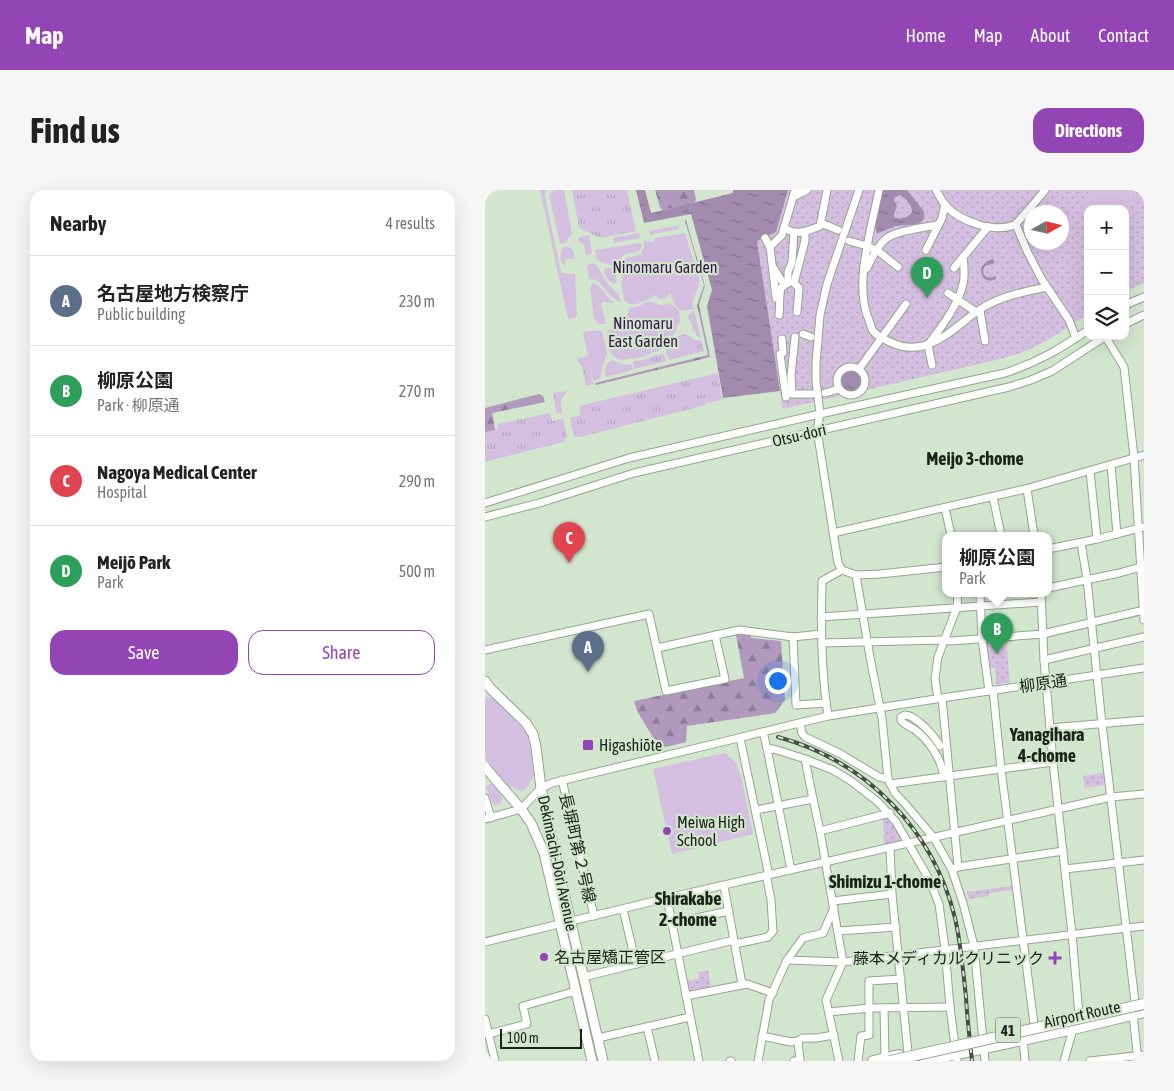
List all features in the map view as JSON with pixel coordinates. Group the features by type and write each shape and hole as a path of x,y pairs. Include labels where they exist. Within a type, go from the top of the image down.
{"highway":[{"name":"Airport Route","path":"873,1061 909,1057 955,1043 1034,1024 1141,1002"},
{"path":"887,1060 1141,1002"},
{"name":"Airport Route","path":"930,1060 957,1057 983,1048 1073,1029 1144,1010"},
{"path":"909,1057 1144,1010"}],"main road":[{"name":"Dekimachi-Dōri Avenue","path":"485,681 526,723 533,734 541,788 603,1061"},
{"name":"Dekimachi-Dōri Avenue","path":"485,767 531,823 544,853 591,1061"}],"street":[{"path":"770,247 782,235 794,194 807,190"},
{"path":"785,228 794,232 805,232 820,226 827,190"},
{"path":"859,190 827,284 820,315 816,363 820,414 817,430 838,563 842,570 856,575 942,567"},
{"path":"879,190 867,246 862,292 865,312 873,330 882,338 904,347 912,348 928,345 946,335 978,311 1001,299 1046,286"},
{"path":"936,190 953,212 966,220 988,227 1016,225 1045,190"},
{"path":"926,250 942,218 945,204"},
{"path":"821,223 838,230"},
{"path":"863,274 877,251 891,235 938,225"},
{"path":"1016,225 1028,253 1046,286 1069,320 1076,338"},
{"path":"954,268 988,227"},
{"path":"791,283 788,272 792,262 794,232"},
{"path":"765,238 770,247 779,315 781,288 791,283 805,240 805,232"},
{"path":"849,240 877,251 898,267"},
{"path":"932,365 928,345 946,319 963,285 963,257"},
{"path":"772,267 783,283 791,283 799,288 797,312"},
{"path":"948,293 978,311 985,341"},
{"path":"1129,303 1144,297"},
{"path":"859,369 906,304"},
{"path":"1129,322 1144,315"},
{"name":"Otsu-dori","path":"485,503 629,458 1005,373 1044,358 1084,333"},
{"path":"803,334 811,338"},
{"path":"787,397 795,337"},
{"path":"782,339 783,353 780,354 787,397"},
{"name":"Otsu-dori","path":"485,517 543,502 634,473 1009,388 1052,371 1100,340"},
{"path":"1107,340 1124,367 1141,527 1144,620"},
{"path":"849,367 859,369 865,380 864,391 850,396 839,389 836,380 841,371 849,367"},
{"path":"825,392 839,389"},
{"path":"787,397 812,394"},
{"path":"833,533 1027,489 1144,455"},
{"path":"1111,465 1117,534"},
{"path":"1090,471 1097,539"},
{"path":"1027,489 1034,532"},
{"path":"993,497 1000,532"},
{"path":"945,508 950,532"},
{"path":"1052,548 1097,539 1141,527"},
{"path":"1081,542 1087,579 1126,928 1141,1002"},
{"path":"1052,587 1142,567"},
{"path":"828,716 821,634 822,582 842,570"},
{"path":"856,575 882,718 889,782 895,793 934,838 955,869"},
{"path":"958,597 957,607 938,657 935,679 940,698 947,776 955,833 955,869 974,946 985,1061"},
{"path":"980,597 982,640 991,691 1034,1024"},
{"path":"1041,597 1044,660 1053,762 1079,1015 1064,1061"},
{"path":"821,617 1041,602"},
{"path":"822,643 982,640 1043,634 1144,610"},
{"path":"485,650 649,614 666,691 725,679 715,635"},
{"path":"657,648 739,630 793,636 821,634"},
{"path":"793,636 797,705 826,703"},
{"path":"1044,660 1144,637"},
{"name":"柳原通","path":"541,788 562,780 828,716 1144,668"},
{"path":"907,704 905,715 901,717 901,720 922,736 934,752 947,776"},
{"path":"905,715 921,724 944,746"},
{"path":"1050,728 1144,720"},
{"path":"800,723 805,737 839,753 889,782 1053,762"},
{"path":"763,732 791,870"},
{"path":"583,976 678,953 768,937 773,931 771,900 767,879 768,871 741,738"},
{"path":"934,752 944,746"},
{"path":"767,748 805,759 833,770 851,781 890,813 909,843 929,879 939,904 945,949 949,1006 957,1057"},
{"path":"805,759 821,831 843,962 826,1000 839,1061"},
{"name":"長塀町第２号線","path":"562,780 595,916"},
{"path":"485,798 488,818 521,809 541,788"},
{"path":"485,942 667,898 1111,797 1144,794"},
{"path":"756,810 813,799"},
{"path":"821,831 890,813"},
{"path":"890,848 892,894 909,1057"},
{"path":"955,869 1063,851"},
{"path":"1065,868 1144,860"},
{"path":"724,886 742,984"},
{"path":"833,905 892,894"},
{"path":"667,898 699,1061"},
{"path":"758,1061 768,1007 787,960 803,938 823,933 833,905"},
{"path":"623,909 636,964"},
{"path":"673,923 729,911"},
{"path":"787,960 843,962 1144,926"},
{"path":"838,931 896,927"},
{"path":"858,1061 861,1036 869,1035 869,981 901,979"},
{"path":"686,996 742,984 773,993"},
{"path":"488,1034 527,1024 523,1006 576,991"},
{"path":"829,1012 870,1008 949,1006"},
{"path":"884,1008 887,1060"},
{"path":"1090,1061 1140,1057 1133,1014"},
{"path":"598,1038 690,1017"},
{"path":"485,1024 495,1061"},
{"path":"647,1027 655,1061"},
{"path":"762,1036 791,1042 802,1038 833,1035"},
{"path":"1023,1039 1025,1061"},
{"path":"793,1061 800,1060 798,1041"}],"green space":[{"path":"540,190 547,190 545,196 561,272 575,274 577,315 574,318 568,319"},
{"path":"554,190 564,190 572,233 566,243 560,244 549,195"},
{"path":"572,190 627,190 636,231 601,238 581,229"},
{"path":"655,190 694,190 696,199 695,202 687,205 662,210"},
{"path":"788,190 1144,190 1144,283 1129,289 1129,205 1084,205 1084,317 1050,339 1026,351 992,361 783,409 757,241 776,232"},
{"path":"1090,190 1136,190 1129,205 1084,205 1084,213 1083,208 1085,201"},
{"path":"686,220 705,286 699,305 710,357 596,385 595,383 708,355 697,305 704,285"},
{"path":"679,225 679,229 650,235 650,231"},
{"path":"639,233 640,238 614,243 613,238"},
{"name":"Ninomaru Garden","path":"685,233 700,281 692,304 694,309 679,309 675,305 670,293 664,300 653,295 652,298 638,304 626,302 622,291 624,259 641,254 644,241 654,242 655,238"},
{"path":"589,235 592,252 586,255 584,245 578,241 578,238"},
{"path":"642,244 640,250 624,255 616,263 604,263 596,258 595,250"},
{"path":"564,247 571,248 574,256 574,259 565,259 565,266 561,258"},
{"path":"593,263 598,267 607,283 619,295 621,302 611,296 597,280 589,279 587,266"},
{"path":"606,268 615,270 617,281 615,284 606,277 604,270"},
{"path":"593,283 614,303 603,302 601,304 606,324 599,324 594,318 590,287"},
{"name":"Ninomaru East Garden","path":"647,302 660,305 671,304 679,311 680,321 676,332 664,338 660,350 642,357 621,360 613,355 609,348 607,331 623,323 630,308"},
{"path":"694,311 701,338 693,331 691,321 689,321 688,314 691,314"},
{"path":"600,330 603,334 607,353 600,379 593,381 583,332"},
{"path":"685,334 695,340 701,340 704,351 669,360 666,351 667,343"},
{"path":"662,354 665,356 666,361 634,369 634,361"},
{"path":"588,356 593,384 586,386 582,366 577,360"},
{"path":"613,360 624,365 631,364 633,370 606,377 606,367"},
{"path":"718,373 722,400 574,437 570,418 581,415 579,406"},
{"path":"568,391 562,400 562,413 557,414 553,393"},
{"path":"539,394 543,396 545,402 492,413 495,430 485,432 485,408"},
{"path":"550,413 552,421 563,419 567,437 563,442 485,462 485,432 498,429 498,424"},
{"path":"748,634 752,638 781,641 785,700 775,713 687,726 686,742 666,747 657,744 637,711 634,701 744,678 736,635"},
{"path":"1006,640 1010,682 996,685 995,667 990,668 985,642"},
{"path":"485,697 490,697 497,701 526,732 531,750 534,776 524,790 517,790 512,787 510,789 485,759"},
{"path":"725,753 736,763 741,776 753,834 672,854 653,769"},
{"path":"1103,773 1104,785 1085,788 1083,776"},
{"path":"489,784 494,785 503,799 500,804 495,805 492,802 486,787"},
{"path":"881,819 892,819 904,842 883,847 883,821"},
{"path":"1012,886 1013,890 989,893 989,896 969,899 967,892"},
{"path":"708,970 711,988 689,991 687,981 699,979 698,972"}],"water":[{"path":"636,190 645,190 651,213 733,193 733,190 788,190 776,232 757,241 780,391 723,398 707,306 712,290 691,214 644,223"},
{"path":"883,190 907,190 923,210 923,220 916,224 894,227 877,233 875,226","holes":["900,195 910,204 912,212 906,217 896,218 894,214 897,206 894,198"]},
{"path":"993,259 995,263 985,266 983,270 985,276 989,278 996,276 996,279 987,280 982,275 981,268 986,262"},
{"path":"850,370 858,373 861,381 858,389 850,392 842,389 839,381 842,373"}],"railway":[{"path":"778,737 810,748 840,763 867,781 891,803 913,828 930,856 945,886 955,918 963,967 972,1061"}],"place":[{"name":"Meijō Park","path":"927,298"},
{"name":"Nagoya Medical Center","path":"569,563"},
{"name":"柳原公園","path":"997,654"},
{"name":"名古屋地方検察庁","path":"588,672"},
{"name":"Higashiōte","path":"588,745"},
{"name":"Meiwa High School","path":"667,831"},
{"name":"名古屋矯正管区","path":"544,957"},
{"name":"藤本メディカルクリニック","path":"1055,958"}],"district":[{"name":"Meijo 3-chome","path":"975,458"},
{"name":"Yanagihara 4-chome","path":"1047,744"},
{"name":"Shimizu 1-chome","path":"885,881"},
{"name":"Shirakabe 2-chome","path":"688,908"}]}
